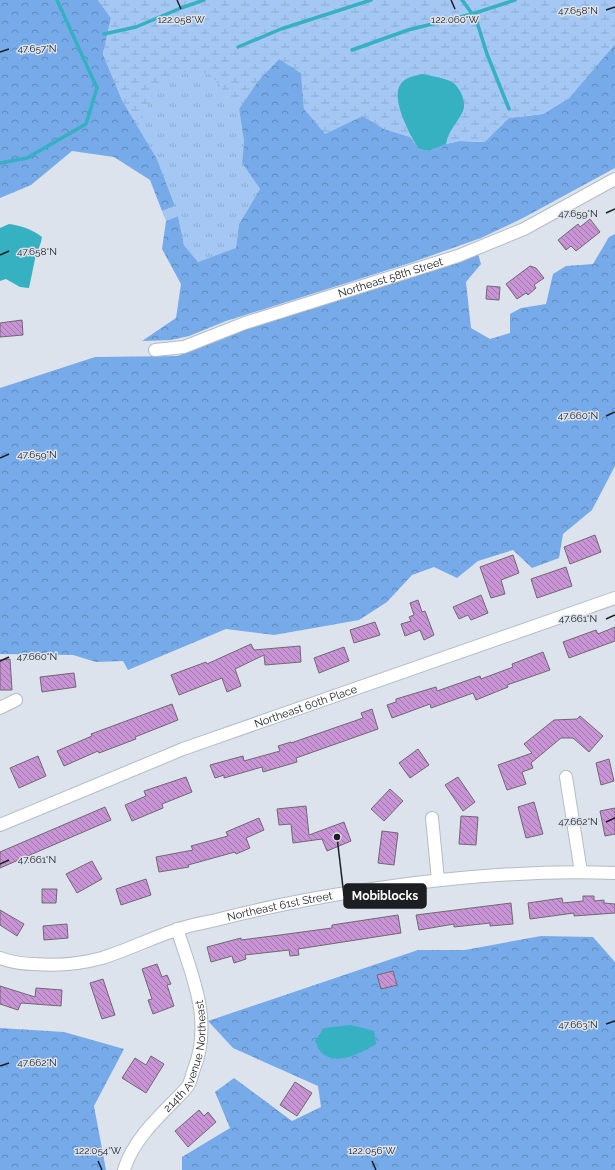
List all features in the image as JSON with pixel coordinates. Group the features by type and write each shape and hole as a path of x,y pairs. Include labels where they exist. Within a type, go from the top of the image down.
{"street":[{"name":"Northeast 58th Street","path":"155,350 184,347 244,323 458,256 524,229 615,179"},
{"name":"Northeast 60th Place","path":"0,825 183,749 615,598"},
{"path":"0,708 16,700"},
{"path":"566,778 581,872"},
{"path":"432,818 438,880"},
{"name":"Northeast 61st Street","path":"0,958 23,964 52,966 80,963 102,958 177,930 239,914 310,899 392,885 516,874 581,872 615,874"},
{"name":"214th Avenue Northeast","path":"124,1170 127,1160 148,1128 188,1085 198,1059 201,1034 201,1009 197,991 177,930"}],"green space":[{"path":"0,0 98,0 111,18 103,54 122,100 157,159 175,206 162,211 150,180 114,157 72,151 31,185 0,198"},
{"path":"98,0 615,0 615,44 569,98 429,151 239,109 244,141 242,163 260,189 239,224 236,249 198,262 184,245 178,216 166,221 162,211 175,206 157,159 122,100 103,53 111,18"},
{"path":"98,0 615,0 615,44 569,98 543,114 508,118 485,142 459,141 446,144 448,134 463,112 422,74 407,78 401,84 399,91 399,106 410,137 384,129 363,116 325,134 304,109 301,73 279,59 258,81 239,109 210,74 175,71 153,93 138,127 122,100 103,53 111,18"},
{"path":"615,44 615,168 523,218 481,238 413,262 226,321 189,336 171,340 142,341 176,318 181,284 162,249 166,221 178,216 184,245 198,262 236,248 239,224 260,189 242,163 244,141 239,109 258,81 279,59 301,73 304,109 363,116 384,129 410,137 419,149 429,151 446,144 459,141 484,142 509,118 543,114 569,98"},
{"path":"615,234 615,466 592,510 563,534 559,558 532,568 513,550 478,561 457,578 434,567 412,575 387,602 359,620 274,635 226,629 128,670 123,661 96,662 73,655 0,654 0,388 95,357 178,356 219,338 429,272 478,254 481,264 466,282 471,328 490,339 510,333 510,314 521,308 546,304 553,274 566,266 593,264 609,237"},
{"path":"541,936 593,937 615,962 615,1170 182,1170 182,1157 230,1128 215,1092 234,1078 292,1121 321,1107 318,1086 233,1048 208,1021 418,950 465,950"},
{"path":"0,1028 64,1032 124,1049 94,1106 106,1170 0,1170"}],"shaded area":[{"path":"422,74 442,78 455,84 460,91 464,103 461,116 451,130 446,144 429,151 419,149 415,143 403,117 398,99 398,91 402,82 410,77"},
{"path":"9,224 27,228 42,237 35,259 29,288 20,287 6,279 0,281 0,228"},
{"path":"351,1025 374,1031 376,1044 348,1057 334,1058 321,1052 315,1041 324,1028"}],"building":[{"path":"590,219 600,232 576,251 571,246 566,250 558,240 578,224 580,227"},
{"path":"530,266 536,268 544,278 534,285 536,288 528,295 526,293 517,299 506,284"},
{"path":"487,286 500,287 499,300 486,299"},
{"path":"22,320 23,335 0,337 0,323"},
{"path":"595,535 601,552 570,564 564,547"},
{"path":"513,555 519,573 501,580 505,594 491,598 480,567"},
{"path":"566,567 572,586 537,598 531,579"},
{"path":"481,595 488,613 471,620 468,615 459,619 453,607"},
{"path":"418,600 422,612 425,611 434,635 424,640 420,630 405,636 401,624 411,621 409,617 414,615 410,603"},
{"path":"375,622 380,635 354,643 350,630"},
{"path":"615,627 615,641 569,658 563,642 596,630 598,634"},
{"path":"251,644 254,650 300,646 301,662 265,665 264,655 235,669 241,686 227,692 222,678 179,695 171,675 206,662 207,664"},
{"path":"344,647 349,661 319,673 314,658"},
{"path":"543,652 550,670 507,685 508,687 476,700 473,693 431,708 430,704 392,718 387,705 396,702 396,699 436,687 437,691 480,676 481,679 513,667 512,664"},
{"path":"10,659 12,690 0,690 0,660"},
{"path":"74,673 76,687 42,692 40,677"},
{"path":"172,704 178,720 135,737 136,739 99,753 98,751 64,766 57,751 92,736 91,734"},
{"path":"372,709 378,729 296,758 297,762 263,772 262,767 224,778 224,775 215,778 210,765 243,756 244,761 280,751 278,746 291,743 363,718 361,713"},
{"path":"580,716 603,736 589,752 573,738 561,738 531,763 533,768 522,772 526,784 507,790 498,765 532,753 524,744 554,720 577,719"},
{"path":"418,749 429,765 410,778 399,763"},
{"path":"38,756 46,776 19,788 10,768"},
{"path":"609,759 614,781 601,785 596,763"},
{"path":"186,777 192,792 162,804 163,808 132,821 125,805 146,796 144,791"},
{"path":"458,777 475,802 463,811 445,785"},
{"path":"390,789 403,801 384,821 371,809"},
{"path":"534,802 543,834 526,838 518,807"},
{"path":"306,806 309,835 344,822 351,841 327,851 322,839 293,843 291,824 279,825 277,809"},
{"path":"105,807 111,820 0,868 0,852"},
{"path":"615,808 615,834 605,836 600,811"},
{"path":"461,816 478,817 476,845 459,844"},
{"path":"259,818 264,830 246,838 250,848 236,854 235,852 188,865 189,867 159,872 156,857 193,850 191,846 228,836 226,832"},
{"path":"382,831 398,833 394,865 378,863"},
{"path":"92,861 102,879 77,893 66,874"},
{"path":"146,879 151,895 121,905 116,889"},
{"path":"42,889 57,889 56,903 42,903"},
{"path":"583,896 594,896 594,901 604,900 604,903 615,904 615,913 574,916 574,913 530,919 528,903 562,898 563,903 583,901"},
{"path":"511,903 513,924 490,926 490,923 454,927 454,924 419,930 416,915"},
{"path":"0,910 24,924 17,936 0,925"},
{"path":"398,915 401,933 298,949 299,955 290,956 289,950 245,955 246,959 234,963 232,956 211,962 207,947 241,938 241,940 332,928 332,925"},
{"path":"67,924 68,938 44,940 43,926"},
{"path":"157,964 162,977 167,975 171,984 167,985 174,1006 153,1014 148,1000 152,999 142,969"},
{"path":"393,971 397,985 381,989 377,975"},
{"path":"103,979 115,1015 102,1019 90,983"},
{"path":"0,986 35,997 36,988 62,990 61,1006 21,1003 18,1010 0,1004"},
{"path":"151,1056 164,1064 146,1093 122,1078 135,1058 146,1065"},
{"path":"295,1082 312,1093 297,1116 280,1105"},
{"path":"199,1110 204,1116 208,1112 216,1122 188,1147 175,1131"}],"waterway":[{"path":"0,163 27,158 86,124 97,88 57,0"},
{"path":"104,34 136,27 204,0"},
{"path":"238,47 281,29 371,0"},
{"path":"462,0 476,19 487,54 509,109"},
{"path":"352,50 408,30 472,14 515,0"}],"place":[{"name":"Mobiblocks","path":"337,837"}]}
